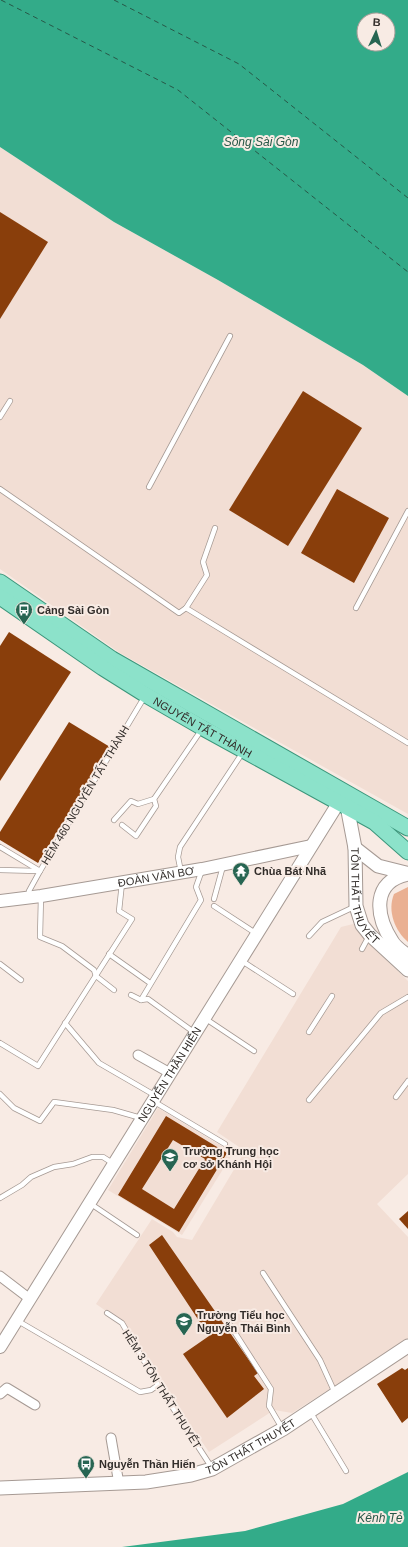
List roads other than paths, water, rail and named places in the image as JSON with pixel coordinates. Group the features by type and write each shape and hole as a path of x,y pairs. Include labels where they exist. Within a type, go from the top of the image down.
{"main road":[{"name":"NGUYỄN TẤT THÀNH","path":"0,582 112,659 408,828"},
{"name":"NGUYỄN TẤT THÀNH","path":"0,598 103,668 146,695 244,751 374,822 408,852"},
{"name":"TÔN THẤT THUYẾT","path":"343,804 355,848 356,906 362,924 370,935 408,970"},
{"name":"NGUYỄN TẤT THÀNH","path":"392,819 408,834"},
{"path":"355,848 378,866 408,873"},
{"name":"TÔN THẤT THUYẾT","path":"408,873 391,880 384,887 380,896 379,904 386,930 392,942 408,956"},
{"name":"TÔN THẤT THUYẾT","path":"0,1488 119,1484 191,1475 212,1469 283,1429 408,1346"}],"street":[{"name":"NGUYỄN THẦN HIẾN","path":"0,1347 311,846 343,804"},
{"name":"ĐOÀN VĂN BƠ","path":"0,901 29,898 122,881 202,869 311,846"},
{"path":"138,1055 170,1073"},
{"path":"0,1276 30,1299"},
{"path":"0,1394 7,1388 35,1404"},
{"path":"111,1438 119,1484"}],"lane":[{"path":"149,487 230,336"},
{"path":"0,417 10,401"},
{"path":"0,489 179,613 186,608 207,575 203,562 215,528"},
{"path":"356,608 408,511"},
{"path":"186,608 408,743"},
{"name":"HẺM 460 NGUYỄN TẤT THÀNH","path":"29,898 29,891 40,871 146,695"},
{"path":"114,820 131,801 138,804 154,799 203,728"},
{"path":"181,872 178,857 180,847 244,751"},
{"path":"122,825 136,836 156,806 154,799"},
{"path":"0,848 40,871"},
{"path":"214,898 224,864"},
{"path":"141,1000 200,900 196,887 202,869"},
{"path":"0,870 40,871"},
{"path":"0,1043 38,1066 132,919 119,911 122,881"},
{"path":"41,896 40,937 62,946 94,970 96,975 114,990"},
{"path":"214,906 257,934"},
{"path":"309,936 322,922 345,909 356,906"},
{"path":"362,949 370,935"},
{"path":"109,954 150,983"},
{"path":"240,961 293,994"},
{"path":"0,964 21,980"},
{"path":"131,995 141,1000 148,999 196,1033"},
{"path":"309,1032 332,996"},
{"path":"309,1100 381,1013 408,997"},
{"path":"204,1018 254,1051"},
{"path":"65,1023 100,1063 225,1144"},
{"path":"396,1097 408,1081"},
{"path":"0,1094 14,1108 40,1121 54,1102 113,1110 142,1118"},
{"path":"0,1198 31,1178 54,1167 73,1164 92,1157 103,1157 114,1164"},
{"path":"90,1203 137,1235"},
{"path":"263,1273 320,1360 336,1394"},
{"name":"HẺM 3 TÔN THẤT THUYẾT","path":"107,1313 122,1323 158,1385 212,1469"},
{"path":"17,1320 140,1392 151,1390 158,1385"},
{"path":"230,1325 271,1389 269,1406 283,1429"},
{"path":"310,1411 346,1471"}],"water":[{"name":"Sông Sài Gòn","path":"0,0 408,0 408,396 363,365 218,280 114,222 0,147"},
{"name":"Kênh Tẻ","path":"408,1472 408,1547 122,1547 245,1531 343,1504"}],"place":[{"name":"Cảng Sài Gòn","path":"24,625"},
{"name":"Chùa Bát Nhã","path":"241,886"},
{"name":"Trường Trung học cơ sở Khánh Hội","path":"170,1172"},
{"name":"Trường Tiểu học Nguyễn Thái Bình","path":"184,1336"},
{"name":"Nguyễn Thần Hiến","path":"86,1479"}]}
